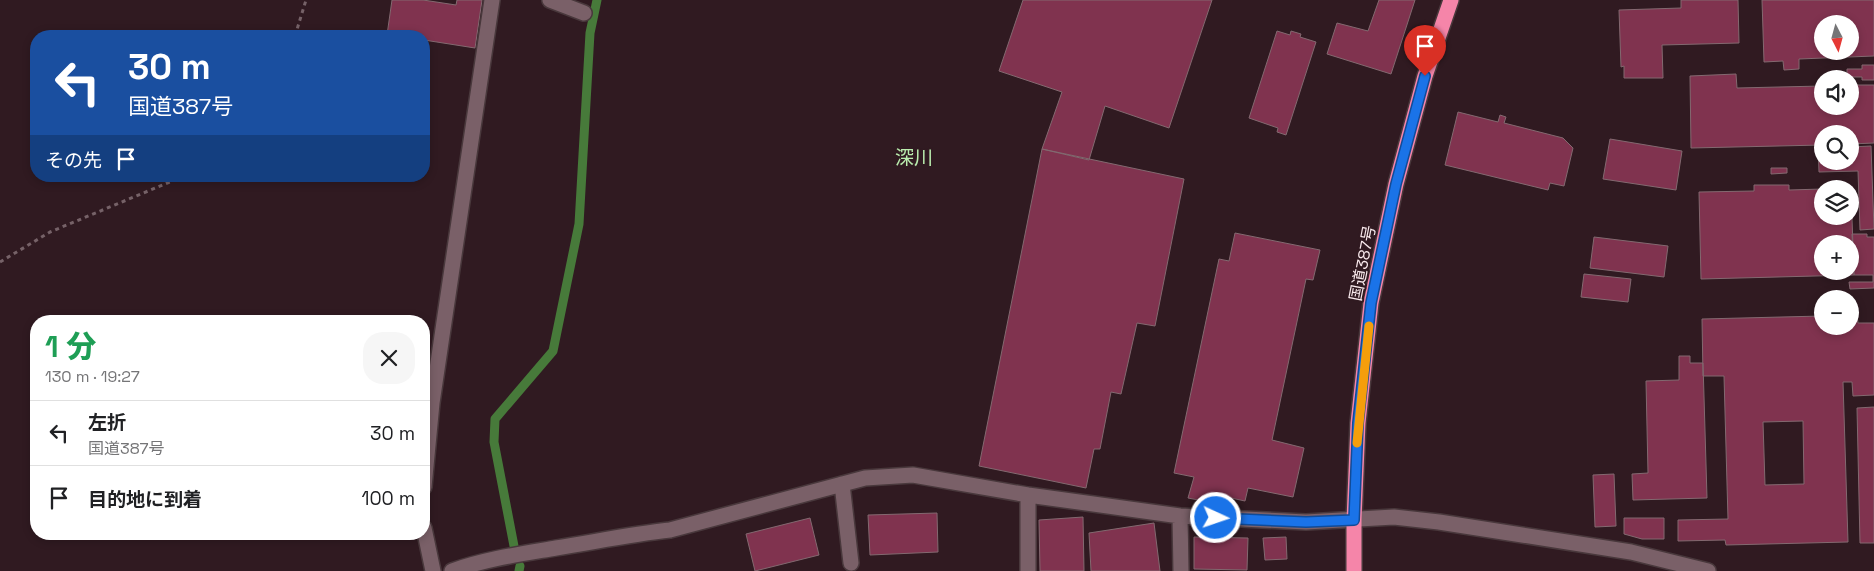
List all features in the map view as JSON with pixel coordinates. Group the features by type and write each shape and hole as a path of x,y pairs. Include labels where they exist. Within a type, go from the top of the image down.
{"highway":[{"name":"国道387号","path":"1354,571 1358,423 1371,303 1396,184 1425,76 1451,0"}],"street":[{"path":"430,424 492,0"},
{"path":"550,0 584,13"},
{"path":"452,571 523,554 670,530 865,478 913,475 1028,495 1180,516 1306,522 1394,517 1439,522 1631,552 1708,571"},
{"path":"842,484 851,563"},
{"path":"1028,495 1028,571"},
{"path":"1180,516 1181,571"},
{"path":"427,540 433,571"}],"path":[{"path":"297,30 306,0"},
{"path":"0,262 50,232 170,182"}],"building":[{"path":"392,0 423,0 456,5 457,0 482,0 475,48 430,41 430,30 388,30"},
{"path":"1023,0 1212,0 1169,128 1105,106 1089,160 1042,149 1062,92 999,71"},
{"path":"1379,0 1415,0 1391,74 1327,54 1337,23 1368,31"},
{"path":"1681,0 1738,0 1739,43 1662,45 1663,78 1624,78 1624,66 1621,67 1619,10 1681,8"},
{"path":"1762,0 1874,0 1874,56 1859,57 1859,15 1814,15 1814,58 1799,59 1799,69 1784,70 1783,61 1764,62"},
{"path":"1277,31 1290,35 1291,31 1301,34 1300,37 1316,42 1286,135 1277,132 1278,128 1249,118"},
{"path":"1862,65 1874,65 1874,80 1862,80 1862,77 1859,77 1859,70 1847,70 1862,69"},
{"path":"1736,74 1737,88 1814,86 1814,115 1859,115 1859,85 1874,85 1874,143 1859,144 1859,125 1814,125 1814,145 1691,148 1690,76"},
{"path":"1458,112 1498,122 1500,115 1506,117 1504,123 1563,138 1573,148 1564,186 1550,183 1548,190 1445,165"},
{"path":"1610,139 1682,151 1676,190 1603,179"},
{"path":"1871,146 1874,229 1860,230 1858,171 1819,172 1819,170 1859,170 1859,147"},
{"path":"1042,149 1184,179 1155,326 1137,323 1121,394 1111,392 1100,449 1094,449 1086,488 979,466"},
{"path":"1771,168 1787,168 1787,173 1771,174"},
{"path":"1754,185 1789,185 1789,190 1814,189 1814,225 1852,225 1853,235 1814,235 1814,276 1701,279 1699,192 1754,191"},
{"path":"1235,233 1320,250 1313,280 1306,279 1272,440 1304,448 1293,497 1248,488 1245,501 1231,498 1229,506 1188,498 1194,477 1174,473 1219,259 1229,261"},
{"path":"1867,234 1867,237 1874,237 1874,288 1850,289 1849,282 1873,282 1873,275 1859,275 1859,235 1852,235"},
{"path":"1594,237 1668,246 1664,277 1590,268"},
{"path":"1584,274 1631,279 1628,302 1581,297"},
{"path":"1814,316 1814,335 1859,335 1859,323 1874,323 1874,395 1853,396 1852,382 1843,382 1848,542 1726,545 1725,540 1678,541 1678,520 1728,519 1724,376 1703,376 1702,319","holes":["1803,421 1804,484 1765,485 1763,422"]},
{"path":"1679,356 1690,356 1690,363 1703,363 1707,498 1633,500 1632,474 1648,473 1646,381 1679,380"},
{"path":"1874,407 1874,543 1860,543 1857,408"},
{"path":"1614,474 1616,526 1595,527 1593,475"},
{"path":"937,513 938,552 870,555 868,515"},
{"path":"1083,517 1084,571 1040,571 1039,520"},
{"path":"810,518 819,555 755,571 746,534"},
{"path":"1624,518 1664,518 1664,539 1642,539 1624,534"},
{"path":"1154,523 1160,571 1091,571 1089,533"},
{"path":"1194,537 1248,538 1247,570 1194,569"},
{"path":"1286,537 1287,559 1265,560 1263,538"}],"waterway":[{"path":"514,546 494,442 495,419 553,351 579,224 590,33 597,0"},
{"path":"519,571 520,566"}],"slow traffic":[{"path":"1357,443 1369,326"}],"district":[{"name":"深川","path":"914,157"}],"route":[{"path":"1216,518 1306,522 1354,520 1358,423 1371,303 1396,184 1425,76"}]}
